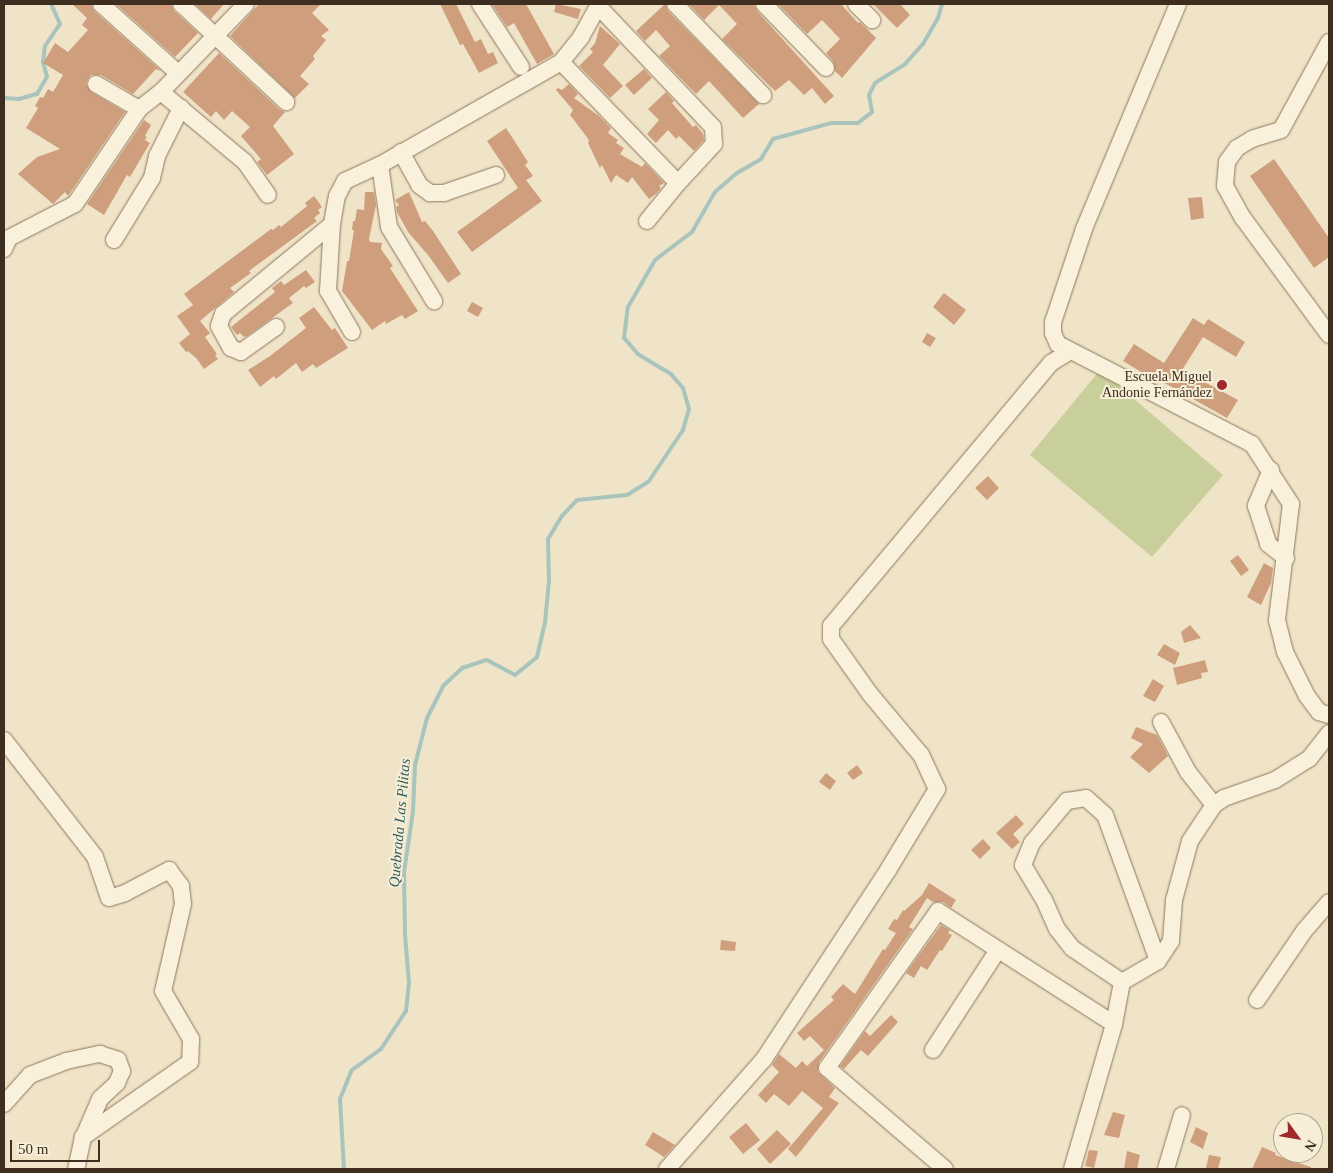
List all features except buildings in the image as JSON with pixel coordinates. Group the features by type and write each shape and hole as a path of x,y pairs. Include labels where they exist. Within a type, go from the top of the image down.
{"street":[{"path":"101,4 178,73"},
{"path":"181,4 286,102"},
{"path":"4,249 10,238 75,204 138,109 161,92 246,4"},
{"path":"480,4 521,67"},
{"path":"675,4 763,95"},
{"path":"764,4 826,68"},
{"path":"856,4 872,20"},
{"path":"1178,4 1084,229 1053,322 1053,333 1058,344 1070,351 1252,444 1271,470 1291,504 1286,558 1277,620 1285,652 1307,696 1320,712 1329,715"},
{"path":"352,332 328,290 332,224 337,196 345,181 380,165 561,62 581,38 598,5 713,128 714,144 678,183 647,221"},
{"path":"1329,42 1281,130 1252,138 1238,148 1227,162 1225,186 1243,218 1329,335"},
{"path":"561,62 678,183"},
{"path":"96,84 138,109"},
{"path":"161,92 245,162 268,195"},
{"path":"114,240 152,178 157,156 181,108"},
{"path":"401,152 419,185 430,193 444,193 496,175"},
{"path":"380,165 389,227 434,301"},
{"path":"276,327 241,352 231,348 219,326 223,314 332,224"},
{"path":"667,1169 764,1059 888,870 937,789 921,755 870,694 831,639 830,626 1052,363 1070,351"},
{"path":"1271,470 1256,506 1268,544 1286,558"},
{"path":"1160,722 1188,772 1214,804"},
{"path":"1072,1169 1114,1024 1122,982 1158,961 1171,941 1174,900 1190,841 1214,804 1224,798 1275,780 1309,759 1329,733"},
{"path":"4,740 95,857 109,898 125,893 169,870 181,886 183,904 163,991 191,1039 190,1062 83,1137"},
{"path":"1122,982 1072,948 1057,929 1044,900 1023,865 1032,843 1067,800 1086,798 1105,815 1158,961"},
{"path":"1257,1000 1304,931 1329,902"},
{"path":"945,1169 827,1068 938,912 1114,1024"},
{"path":"933,1050 998,950"},
{"path":"4,1104 30,1075 66,1061 100,1054 118,1060 122,1071 117,1083 100,1099 83,1137 76,1169"},
{"path":"1166,1169 1182,1115"}],"green space":[{"path":"1100,370 1223,475 1152,557 1030,455"}],"waterway":[{"path":"4,98 19,99 37,94 47,77 43,62 45,46 60,24 51,4"},
{"name":"Quebrada Las Pilitas","path":"344,1169 340,1099 352,1070 381,1049 406,1011 409,983 405,934 404,872 413,812 415,765 427,718 444,685 462,668 487,660 515,675 537,657 545,622 549,581 548,539 562,516 577,500 627,495 649,481 683,430 689,409 683,388 671,374 638,354 624,338 628,307 655,260 692,232 715,192 737,173 761,159 773,139 831,123 858,123 872,112 869,95 875,83 905,64 923,44 938,18 942,4"}],"place":[{"name":"Escuela Miguel Andonie Fernández","path":"1222,385"}]}
